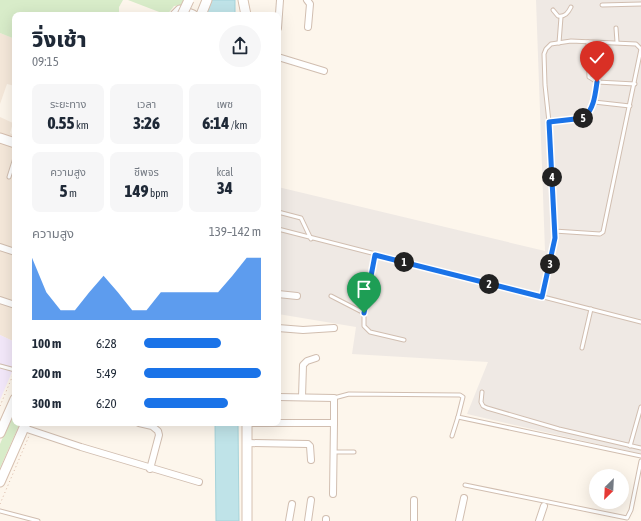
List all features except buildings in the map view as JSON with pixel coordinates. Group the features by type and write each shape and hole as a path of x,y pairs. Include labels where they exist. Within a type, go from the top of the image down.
{"main road":[{"path":"183,12 189,0"},
{"path":"202,12 208,0"},
{"path":"243,0 246,12"},
{"path":"246,12 247,0"},
{"path":"0,138 12,142"},
{"path":"0,433 12,405"},
{"path":"247,426 247,521"},
{"path":"0,482 27,427"}],"street":[{"path":"279,12 280,0"},
{"path":"307,0 310,4 308,27"},
{"path":"281,58 324,71"},
{"path":"0,247 12,251"},
{"path":"281,294 297,296"},
{"path":"0,300 12,304"},
{"path":"281,328 303,330 334,328"},
{"path":"302,397 303,365 307,361 316,358"},
{"path":"281,397 334,398 333,494"},
{"path":"281,423 334,423"},
{"path":"150,469 159,435 158,431 152,426"},
{"path":"27,427 150,469 199,482"},
{"path":"247,443 308,444 310,446 311,460"},
{"path":"459,521 464,498"},
{"path":"308,521 311,500"},
{"path":"414,500 414,521"},
{"path":"290,521 292,504"},
{"path":"539,521 544,506"}],"lane":[{"path":"602,5 641,4"},
{"path":"561,17 566,15 571,7"},
{"path":"553,10 558,16 561,17"},
{"path":"559,43 561,17"},
{"path":"616,28 617,42"},
{"path":"588,42 589,77 597,82 635,84"},
{"path":"542,297 554,247 549,122 545,85 544,54 548,46 559,43 617,42 640,44 641,49 635,84 604,232 600,234 554,232"},
{"path":"549,122 584,118 594,102 597,82"},
{"path":"594,102 630,106"},
{"path":"9,178 12,168"},
{"path":"281,213 301,218 311,239"},
{"path":"281,230 311,239 641,322"},
{"path":"375,255 364,313 364,326 370,332 404,340"},
{"path":"331,296 364,313"},
{"path":"582,348 591,309"},
{"path":"0,366 12,369"},
{"path":"482,392 481,402 483,406 487,408 559,429 641,448"},
{"path":"334,398 349,394 460,395 464,400 452,436"},
{"path":"630,446 641,406"},
{"path":"458,417 641,456"},
{"path":"334,452 354,452"},
{"path":"464,485 627,518 631,510 641,461"},
{"path":"0,511 38,521"}],"path":[{"path":"0,406 12,377"},
{"path":"0,504 27,427"}],"shaded area":[{"path":"536,0 641,0 641,454 467,414 488,362 352,354 356,327 281,314 281,188 545,251"},
{"path":"0,33 12,38 12,85 7,84 0,104"},
{"path":"0,117 12,123 10,133 12,134 12,341 0,335"},
{"path":"0,335 12,341 12,372 0,400"}],"green space":[{"path":"0,0 123,0 119,7 119,12 12,12 12,38 0,33"},
{"path":"128,0 192,0 190,4 174,6 169,12 159,12"},
{"path":"12,416 12,426 19,426 0,468 0,444"}],"water":[{"path":"204,0 235,0 235,12 205,12"},
{"path":"215,426 238,426 239,521 216,521"}],"route":[{"path":"364,313 364,304 375,255 542,297 555,238 549,122 584,118 588,114 594,102 597,82"}]}
